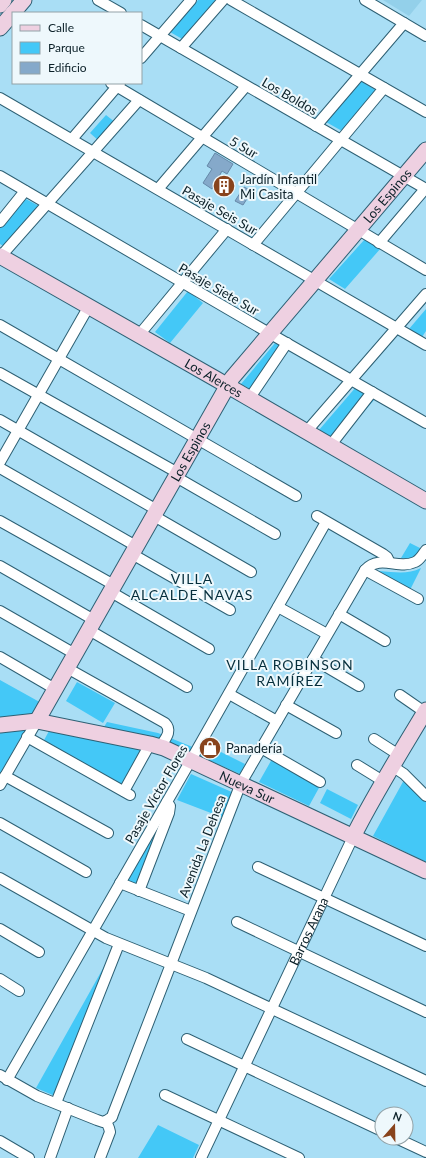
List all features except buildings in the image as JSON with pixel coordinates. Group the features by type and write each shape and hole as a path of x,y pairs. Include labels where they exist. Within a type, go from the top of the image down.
{"street":[{"path":"0,5 4,0"},
{"path":"15,12 24,0"},
{"path":"98,0 118,12"},
{"path":"142,57 191,0"},
{"path":"181,48 223,0"},
{"path":"231,0 426,112"},
{"path":"365,0 426,36"},
{"path":"316,126 404,23"},
{"name":"Los Boldos","path":"142,26 425,189"},
{"path":"72,139 116,84"},
{"name":"5 Sur","path":"116,84 139,100 202,138 426,270"},
{"path":"158,189 246,86"},
{"path":"253,245 384,88"},
{"name":"Pasaje Seis Sur","path":"0,98 396,328 424,341"},
{"path":"0,256 139,100"},
{"name":"Los Espinos","path":"3,780 227,386 238,370 426,150"},
{"name":"Pasaje Siete Sur","path":"0,176 269,334 426,423"},
{"path":"379,242 425,189"},
{"path":"0,222 25,191"},
{"path":"139,335 226,230"},
{"name":"Los Alerces","path":"0,256 426,501"},
{"path":"306,432 426,294"},
{"path":"0,462 89,306"},
{"path":"0,325 60,358 296,496"},
{"path":"249,399 287,343"},
{"path":"0,373 177,475 275,534"},
{"path":"330,446 372,392"},
{"path":"0,420 156,513 251,572"},
{"path":"0,468 230,610"},
{"path":"317,516 385,555 390,563"},
{"path":"0,521 112,588 209,649"},
{"name":"Pasaje Víctor Flores","path":"4,1077 93,930 326,522"},
{"path":"418,599 365,570 368,566 375,563 413,563 418,560 426,550"},
{"path":"0,566 187,687"},
{"name":"Avenida La Dehesa","path":"106,1121 112,1117 241,783 365,570"},
{"path":"278,607 327,634"},
{"path":"0,611 75,654"},
{"path":"339,614 385,641"},
{"path":"0,657 55,688"},
{"path":"313,659 359,686"},
{"path":"27,737 127,793 155,745 168,732 168,728 165,723 67,668"},
{"path":"229,694 277,721"},
{"path":"400,695 426,712"},
{"path":"286,705 336,733"},
{"name":"Barros Arana","path":"201,1158 353,836 383,781 426,712"},
{"name":"Nueva Sur","path":"0,725 37,721 155,745 241,783 426,871"},
{"path":"374,739 395,761 404,774 426,796"},
{"path":"261,748 320,782"},
{"path":"357,765 383,781"},
{"path":"3,780 108,833"},
{"path":"139,891 169,813 170,806 167,802"},
{"path":"0,823 86,872"},
{"path":"258,867 426,946"},
{"path":"0,878 119,944 206,978 426,1081"},
{"path":"120,883 191,911"},
{"path":"237,922 426,1012"},
{"path":"0,929 39,952"},
{"path":"56,1103 119,944"},
{"path":"0,980 19,991"},
{"path":"186,1039 374,1127"},
{"path":"4,1077 37,1096 97,1120 106,1121 110,1132 100,1158"},
{"path":"165,1095 299,1158"},
{"path":"50,1158 68,1108"},
{"path":"1,1145 29,1158"},
{"path":"413,1146 426,1152"}],"shaded area":[{"path":"383,0 422,0 409,16"}],"green space":[{"path":"198,0 220,0 184,40 170,32"},
{"path":"361,81 377,91 342,131 326,122"},
{"path":"106,115 116,123 99,141 90,133"},
{"path":"22,197 39,206 5,247 0,244 0,223"},
{"path":"365,239 381,248 345,289 329,279"},
{"path":"188,291 203,303 170,343 155,332"},
{"path":"426,309 426,331 422,337 409,329"},
{"path":"275,343 287,350 257,393 241,384"},
{"path":"356,387 375,399 338,441 319,430"},
{"path":"410,543 422,549 413,557 401,558"},
{"path":"421,568 410,590 375,571 411,572"},
{"path":"0,680 45,705 37,716 0,721"},
{"path":"77,682 115,703 103,723 66,701"},
{"path":"107,722 158,733 205,752 209,746 245,764 240,774 168,742 104,727"},
{"path":"15,729 25,730 0,774 0,731"},
{"path":"49,731 142,749 122,786 43,742"},
{"path":"272,759 320,786 309,806 259,782"},
{"path":"191,774 234,793 224,818 177,800"},
{"path":"404,780 426,802 426,862 373,836"},
{"path":"327,789 358,805 351,819 320,803"},
{"path":"165,812 137,884 134,885 127,882 125,879"},
{"path":"106,963 55,1096 36,1088"},
{"path":"158,1125 199,1145 193,1158 138,1158"}],"place":[{"name":"Jardín Infantil Mi Casita","path":"224,186"},
{"name":"Panadería","path":"210,748"}],"district":[{"name":"VILLA ALCALDE NAVAS","path":"192,588"},
{"name":"VILLA ROBINSON RAMÍREZ","path":"290,674"}]}
